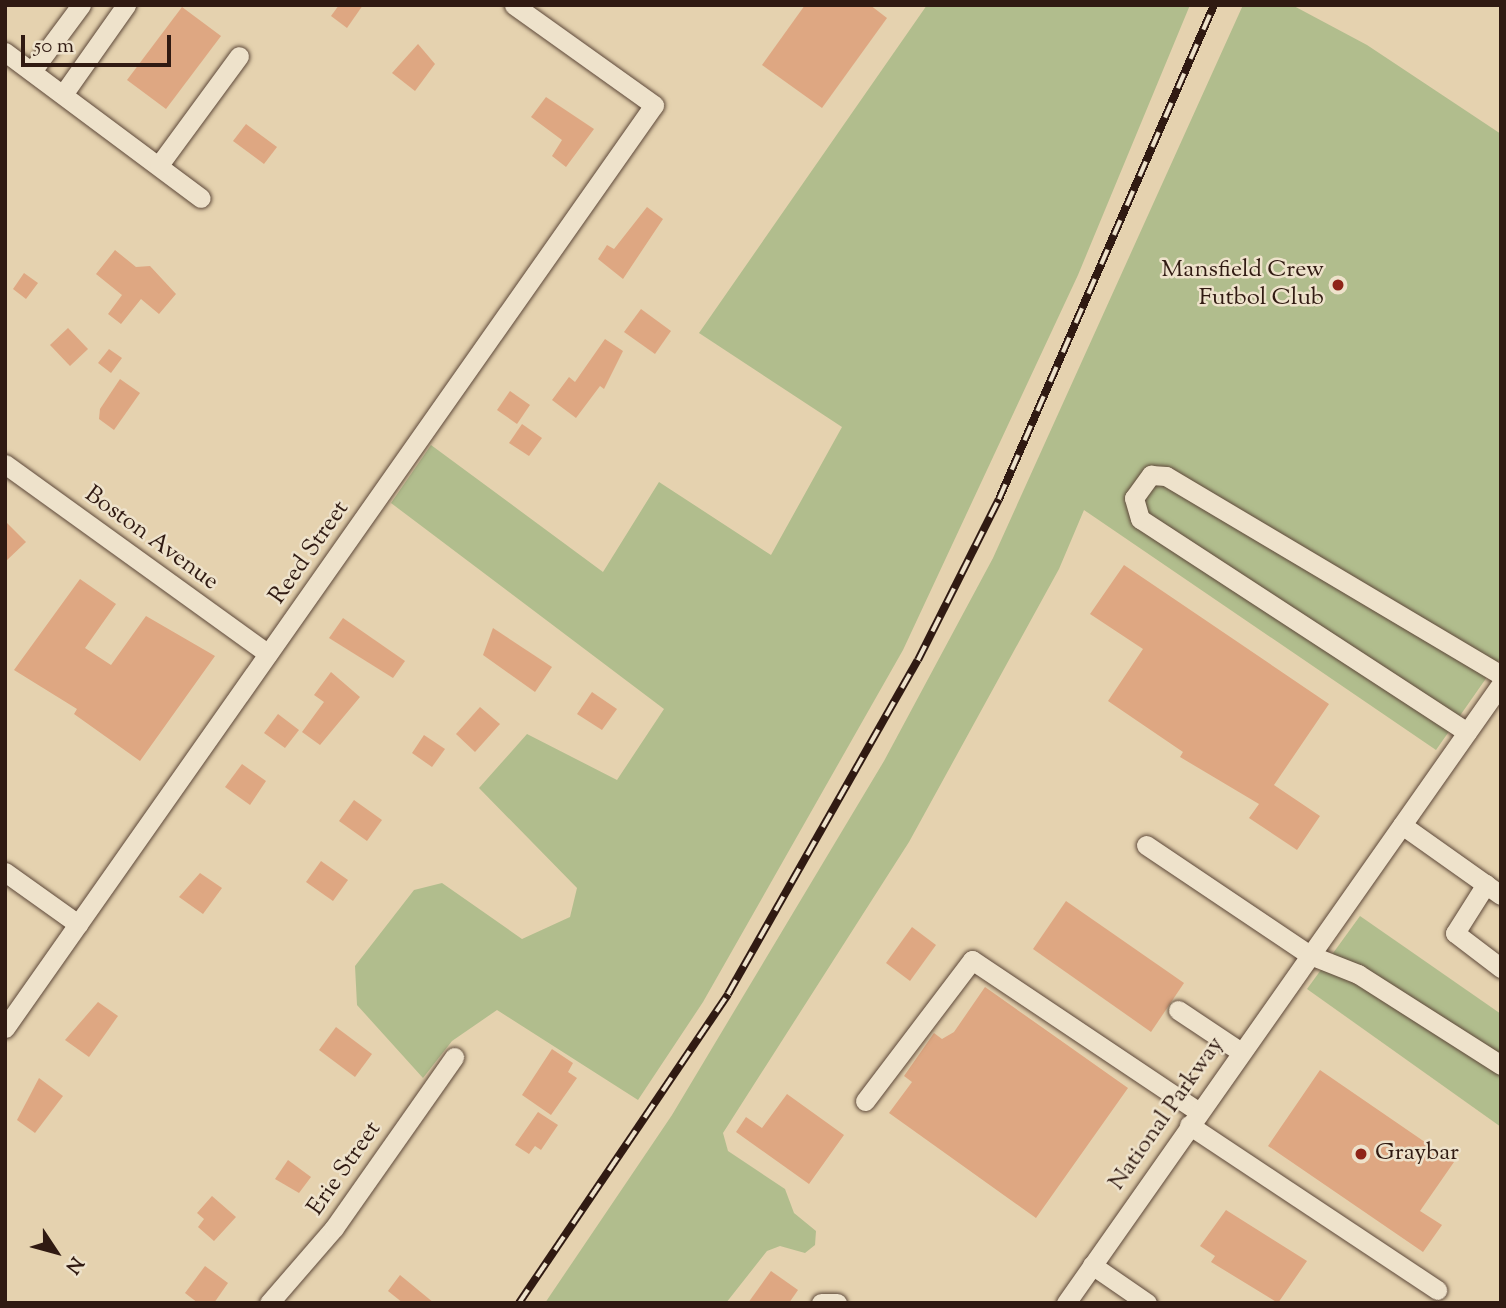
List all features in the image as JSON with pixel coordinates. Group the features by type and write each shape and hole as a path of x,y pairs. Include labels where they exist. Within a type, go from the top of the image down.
{"street":[{"path":"32,71 81,5"},
{"path":"64,93 126,5"},
{"name":"Reed Street","path":"5,1028 654,105 514,5"},
{"path":"5,52 64,93 201,198"},
{"path":"159,165 239,56"},
{"name":"Boston Avenue","path":"5,464 268,653"},
{"path":"1467,732 1140,519 1134,498 1151,475 1166,476 1501,674"},
{"name":"National Parkway","path":"1066,1303 1501,684"},
{"path":"1402,825 1493,889 1455,933 1501,968"},
{"path":"1146,845 1310,954 1358,974 1501,1065"},
{"path":"5,872 78,924"},
{"path":"865,1101 972,960 1437,1290"},
{"path":"1178,1010 1241,1052"},
{"name":"Erie Street","path":"268,1303 334,1228 454,1057"},
{"path":"1092,1265 1147,1303"},
{"path":"821,1303 837,1303"}],"green space":[{"path":"927,5 1190,5 1078,275 903,650 703,1002 638,1100 497,1010 452,1041 423,1078 357,1005 355,966 414,890 442,883 522,939 570,917 577,888 479,788 527,734 617,780 664,709 391,503 431,445 603,572 659,482 771,555 842,427 699,333"},
{"name":"Mansfield Crew Futbol Club","path":"1243,5 1292,5 1367,45 1501,134 1501,657 1436,750 1084,510 1059,569 909,842 723,1133 728,1151 785,1189 794,1213 816,1231 815,1245 805,1253 780,1246 767,1251 726,1303 545,1303 672,1115 884,761 993,558"},
{"path":"1360,916 1501,1014 1501,1127 1307,989"}],"building":[{"path":"339,5 363,5 347,28 331,16"},
{"path":"805,5 870,5 887,18 822,108 762,65"},
{"path":"182,7 221,36 166,109 127,80"},
{"path":"418,44 435,64 415,91 392,73"},
{"path":"546,97 594,129 566,167 552,156 562,140 531,117"},
{"path":"246,124 277,147 264,164 233,141"},
{"path":"647,207 663,219 623,279 598,259 607,245 614,249"},
{"path":"115,250 136,267 150,266 176,294 159,314 141,299 121,324 108,314 122,295 96,274"},
{"path":"24,273 38,283 26,299 13,289"},
{"path":"641,309 671,331 655,354 624,332"},
{"path":"68,328 88,349 70,366 50,345"},
{"path":"605,339 623,351 604,389 600,386 576,418 552,400 569,377 575,382"},
{"path":"109,349 122,358 111,373 98,363"},
{"path":"120,379 140,393 114,430 99,419 100,409"},
{"path":"510,391 530,405 517,424 497,410"},
{"path":"522,424 542,438 529,456 509,443"},
{"path":"5,521 26,542 5,562"},
{"path":"1124,565 1329,704 1274,785 1320,816 1297,850 1249,818 1259,804 1180,757 1183,752 1108,701 1143,649 1090,614"},
{"path":"80,579 116,604 85,648 111,665 146,616 215,656 140,761 74,714 77,709 14,670"},
{"path":"343,618 405,661 393,678 329,638"},
{"path":"493,628 552,667 535,692 483,655"},
{"path":"331,672 360,697 320,745 302,732 324,702 314,695"},
{"path":"592,692 617,709 602,730 577,714"},
{"path":"480,707 500,724 475,752 456,734"},
{"path":"278,714 299,730 285,748 264,733"},
{"path":"424,735 445,749 432,767 412,753"},
{"path":"242,764 266,781 250,805 225,787"},
{"path":"354,800 382,820 367,841 339,821"},
{"path":"321,861 348,880 333,901 306,882"},
{"path":"200,873 222,888 203,914 179,897"},
{"path":"1066,901 1184,983 1151,1032 1033,949"},
{"path":"912,927 936,945 910,981 886,963"},
{"path":"985,987 1128,1088 1036,1218 889,1113 912,1082 904,1076 934,1033 942,1039 954,1032"},
{"path":"98,1002 118,1016 89,1057 65,1040"},
{"path":"336,1027 372,1054 355,1077 319,1050"},
{"path":"552,1049 573,1063 568,1072 577,1078 551,1115 522,1095"},
{"name":"Graybar","path":"1320,1070 1454,1162 1420,1211 1442,1225 1423,1252 1268,1146"},
{"path":"39,1078 63,1096 35,1133 17,1120"},
{"path":"787,1094 844,1135 809,1184 736,1132 746,1117 762,1128"},
{"path":"538,1112 558,1125 541,1150 535,1146 529,1154 515,1145"},
{"path":"288,1160 311,1177 299,1193 275,1179"},
{"path":"212,1196 236,1217 214,1241 198,1227 204,1219 197,1213"},
{"path":"1226,1210 1307,1261 1278,1303 1211,1262 1215,1256 1200,1246"},
{"path":"205,1266 228,1283 214,1303 198,1303 185,1293"},
{"path":"771,1271 798,1290 789,1303 748,1303"},
{"path":"400,1275 434,1303 403,1303 388,1291"}],"railway":[{"path":"519,1303 728,994 918,660 999,499 1214,5"}],"place":[{"name":"Mansfield Crew Futbol Club","path":"1338,285"},
{"name":"Graybar","path":"1361,1154"}]}
